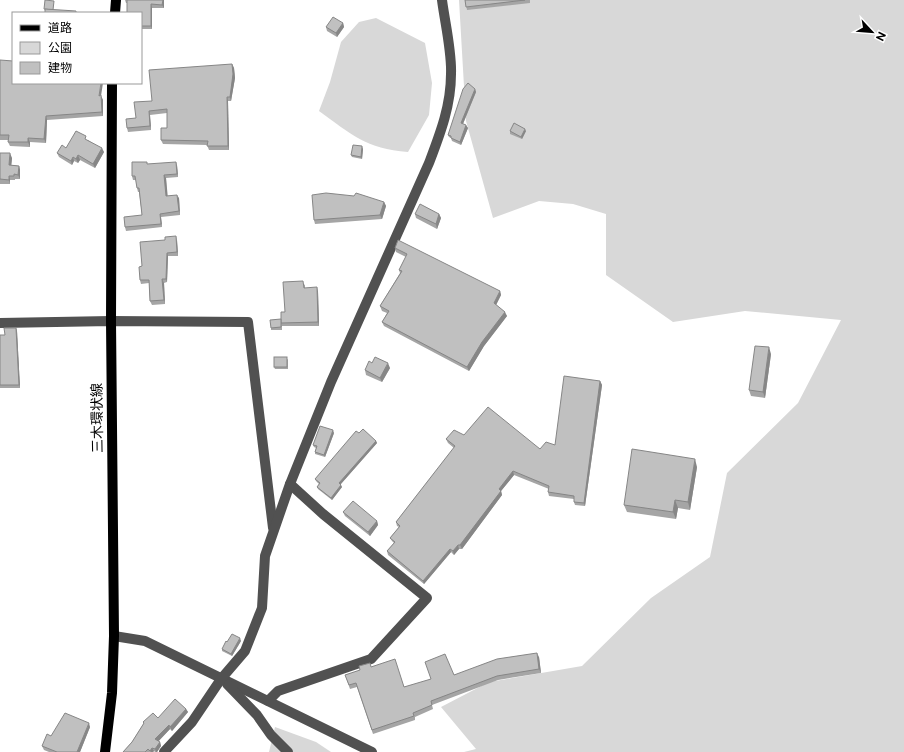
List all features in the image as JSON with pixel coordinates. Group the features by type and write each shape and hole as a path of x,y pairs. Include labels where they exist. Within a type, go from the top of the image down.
{"main road":[{"path":"115,12 116,0"},
{"name":"三木環状線","path":"104,752 112,693 114,636 110,321 112,84"}],"street":[{"path":"164,752 192,722 221,679 245,651 262,608 265,556 290,484 331,382 429,164 442,130 449,101 452,72 442,0"},
{"path":"0,323 110,321 248,322 273,530"},
{"path":"268,701 278,691 371,659 427,598 323,514 290,484"},
{"path":"114,636 145,641 372,752"},
{"path":"221,679 257,715 271,735 288,752"}],"green space":[{"path":"459,0 904,0 904,752 464,752 476,749 441,707 489,682 582,666 651,598 710,557 727,473 798,403 841,320 745,311 673,322 606,275 606,214 573,204 539,201 493,218 466,121"},
{"path":"376,18 425,43 432,83 429,115 408,152 381,148 370,144 350,133 319,111 330,82 341,42 359,22"},
{"path":"275,727 316,742 331,752 269,752"}],"building":[{"path":"45,0 54,1 53,10 44,9"},
{"path":"127,0 163,0 162,5 151,4 151,26 142,26 142,12 127,12"},
{"path":"465,0 525,0 466,7"},
{"path":"45,9 76,11 76,12 45,12"},
{"path":"333,17 343,23 336,33 326,27"},
{"path":"0,60 12,61 12,84 101,84 99,96 101,95 102,112 46,116 44,139 28,138 28,142 8,142 9,135 0,135"},
{"path":"232,64 233,74 230,97 227,97 228,146 207,146 208,141 161,140 161,128 167,128 167,109 149,111 150,126 127,128 126,119 136,118 134,102 152,101 149,70"},
{"path":"468,83 475,89 461,123 466,125 460,142 448,135 463,89"},
{"path":"514,123 525,129 521,137 510,131"},
{"path":"76,131 86,136 85,139 102,148 93,164 78,155 76,159 73,157 71,161 57,153 62,145 66,148"},
{"path":"353,145 362,146 361,157 351,155"},
{"path":"0,153 10,153 9,165 19,166 18,175 14,174 14,176 9,176 9,180 0,179"},
{"path":"132,162 147,162 147,164 176,162 177,174 164,175 166,196 177,195 179,211 160,214 161,224 125,227 124,217 142,215 139,188 137,188 135,176 132,176"},
{"path":"326,193 354,196 356,193 384,202 380,215 314,220 312,195"},
{"path":"420,204 439,214 436,224 415,214"},
{"path":"176,236 177,252 167,253 166,279 162,279 164,300 150,301 149,280 140,280 139,267 142,266 140,242 165,240 165,237"},
{"path":"398,240 500,291 494,303 505,312 482,342 467,367 382,322 389,311 380,306 402,271 399,270 407,254 395,248"},
{"path":"303,281 304,288 317,287 318,322 281,323 281,312 285,312 283,282"},
{"path":"281,319 281,327 271,328 270,320"},
{"path":"4,328 16,328 19,385 0,385 0,335 5,335"},
{"path":"755,346 769,347 763,392 749,390"},
{"path":"274,357 287,357 287,367 274,367"},
{"path":"375,357 388,363 380,378 365,370 369,361 372,363"},
{"path":"564,376 600,381 584,503 574,502 574,496 548,492 549,486 513,471 499,489 501,491 460,545 458,545 453,551 450,549 423,581 387,551 395,542 390,538 400,526 396,522 455,446 446,439 454,430 464,435 488,407 540,449 546,442 555,445"},
{"path":"320,426 333,430 324,455 315,452 317,446 313,445"},
{"path":"363,429 376,441 339,483 341,485 331,498 317,487 320,483 315,479 356,431 359,433"},
{"path":"632,449 695,459 688,502 675,500 673,512 624,505"},
{"path":"353,501 377,521 368,532 343,512"},
{"path":"232,634 240,638 231,654 222,649"},
{"path":"537,653 539,669 497,676 431,701 432,705 413,713 414,716 372,730 356,683 349,685 345,675 360,670 359,666 370,663 371,667 395,659 404,687 431,679 425,662 445,654 454,675 497,659"},
{"path":"175,699 186,709 170,727 169,725 155,739 160,742 155,749 152,748 150,751 148,749 145,752 123,752 132,742 144,723 143,722 153,713 158,718"},
{"path":"65,713 89,723 77,752 57,752 42,746 47,734 51,736"}]}
